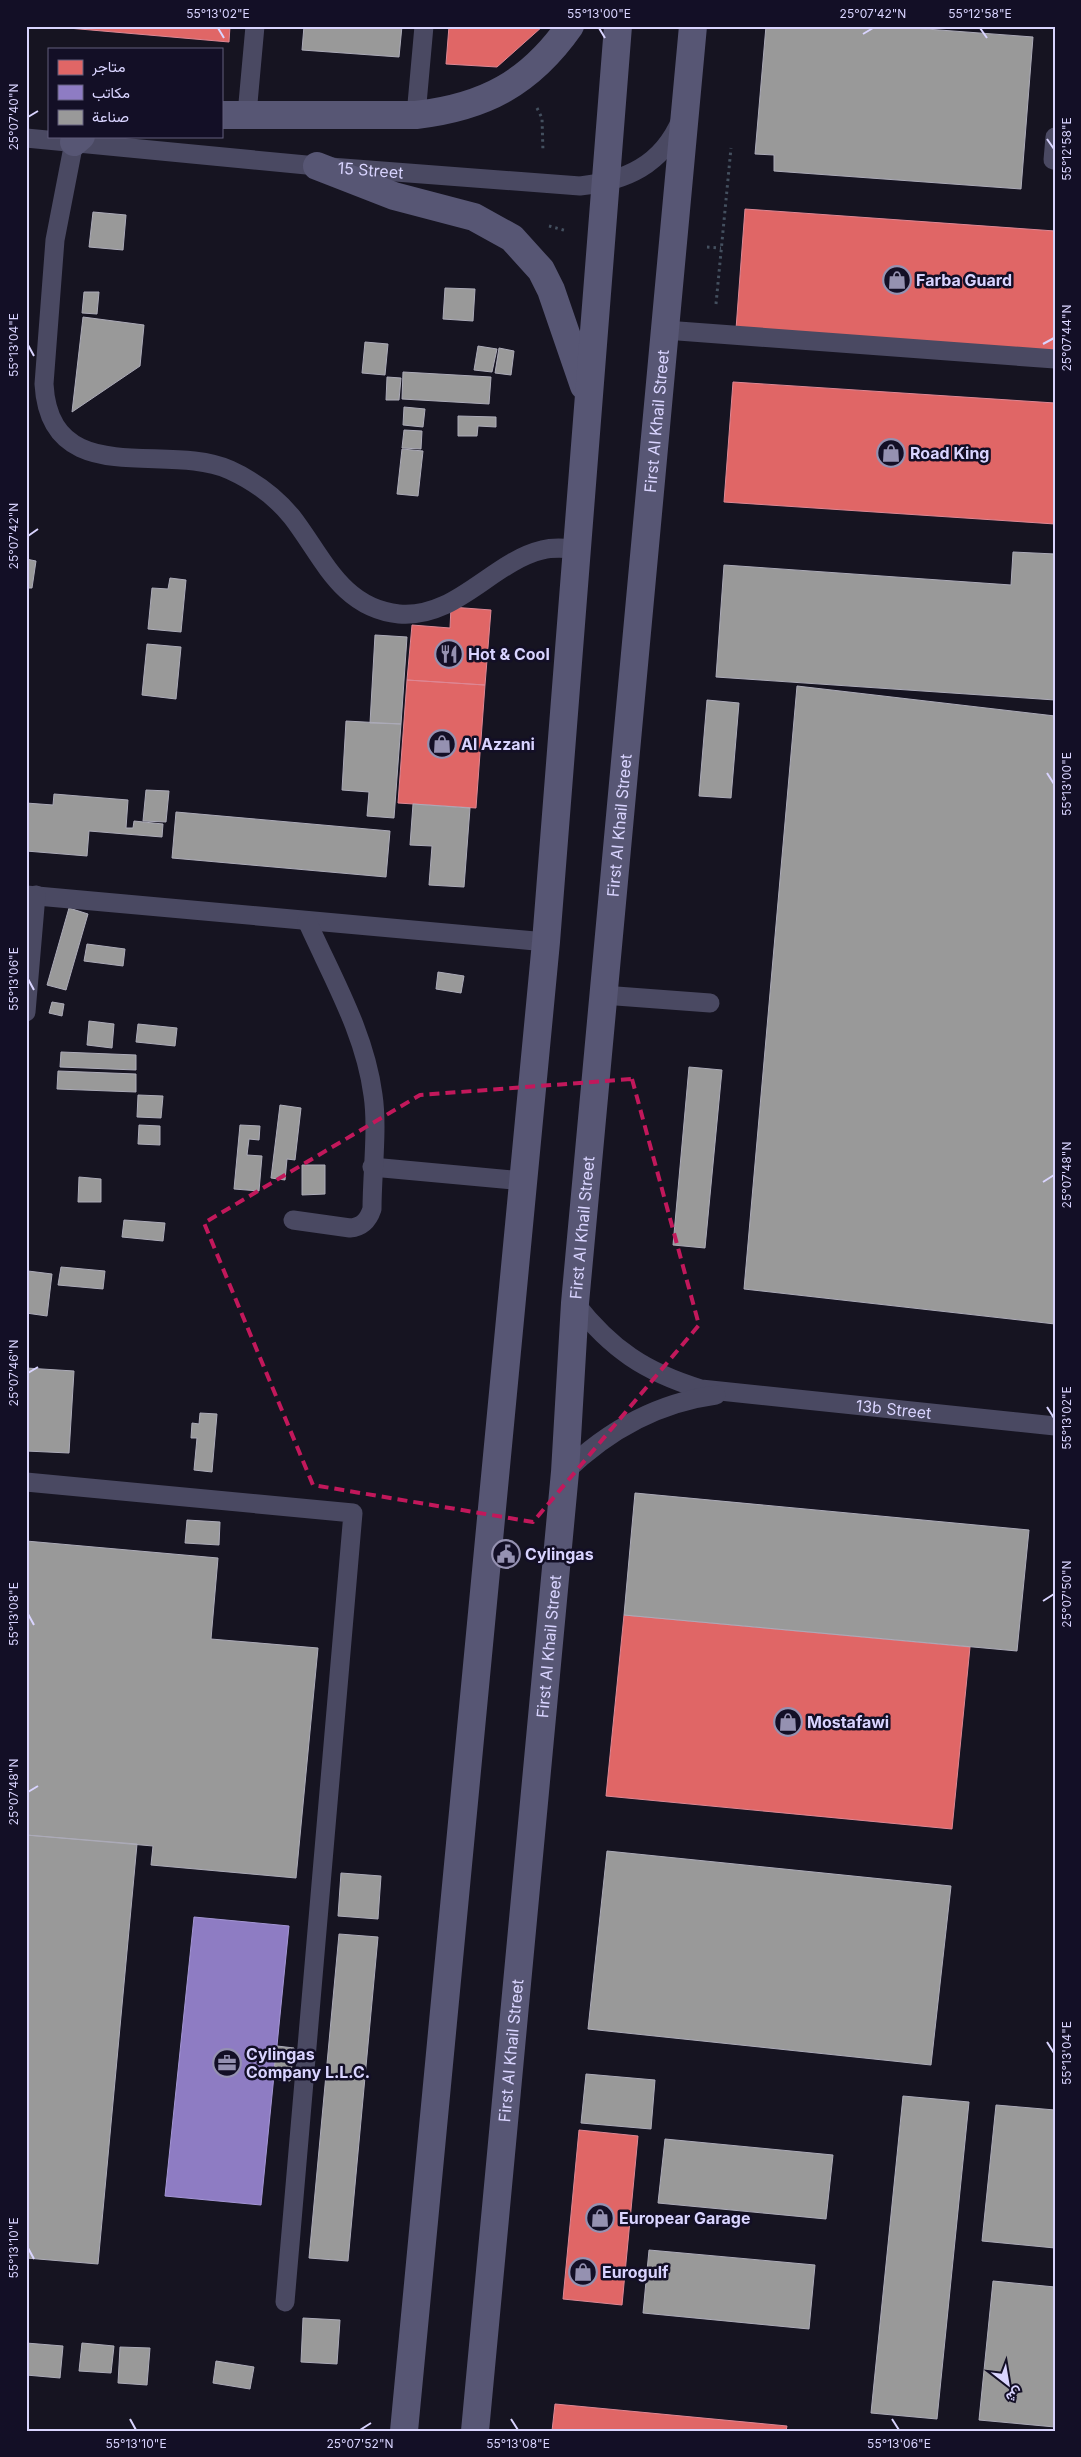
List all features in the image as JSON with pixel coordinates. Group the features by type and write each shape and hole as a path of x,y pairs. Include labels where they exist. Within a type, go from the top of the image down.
{"main road":[{"path":"234,114 416,115 448,111 478,103 507,89 532,71 554,48 570,26"},
{"path":"403,2429 546,942 587,394 618,26"},
{"name":"First Al Khail Street","path":"475,2431 565,1472 575,1303 693,26"},
{"path":"317,166 394,196 474,217 512,238 536,264 551,290 587,394"}],"lane":[{"path":"234,114 254,26"},
{"path":"416,115 424,26"},
{"name":"15 Street","path":"26,138 78,139 317,166 580,186 605,183 626,176 646,165 663,150 676,132 685,112"},
{"path":"1054,160 1055,137"},
{"path":"78,139 55,240 44,384 45,402 50,418 60,432 74,445 91,453 110,456 200,462 227,468 252,480 274,497 292,518 329,573 348,594 372,608 400,614 429,611 455,600 527,555 542,550 576,549"},
{"path":"665,330 1055,359"},
{"path":"26,1012 31,895 546,942"},
{"path":"293,1220 350,1228 365,1223 372,1209 374,1097 369,1069 361,1042 307,921"},
{"path":"603,995 710,1003"},
{"path":"372,1168 523,1181"},
{"name":"13b Street","path":"575,1303 617,1349 643,1366 686,1384 732,1393 1055,1426"},
{"name":"13b Street","path":"565,1472 594,1446 641,1416 670,1405 701,1397 732,1393"},
{"path":"26,1482 353,1513 285,2302"}],"path":[{"path":"714,334 731,148"}],"highlighted area":[{"path":"632,1079 699,1325 533,1522 313,1485 204,1223 420,1095"}],"building: متاجر":[{"path":"45,26 230,26 229,42"},
{"path":"449,26 543,26 497,67 446,64"},
{"name":"Farba Guard","path":"745,209 1055,231 1055,351 736,329"},
{"name":"Road King","path":"733,382 1055,403 1055,524 724,502"},
{"name":"Hot & Cool","path":"451,607 491,610 485,685 407,680 412,625 450,628"},
{"name":"Al Azzani","path":"407,680 485,685 476,808 398,803"},
{"name":"Mostafawi","path":"624,1615 970,1647 952,1829 606,1796"},
{"name":"Europear Garage","path":"579,2130 638,2136 622,2305 563,2299"},
{"path":"555,2404 787,2426 786,2431 552,2431"}],"building: مكاتب":[{"name":"Cylingas Company L.L.C.","path":"194,1917 289,1926 261,2205 165,2196"}],"building: صناعة":[{"path":"304,26 402,26 399,57 302,50"},
{"path":"766,26 886,26 1033,37 1021,189 774,171 774,155 755,154"},
{"path":"93,212 126,215 123,250 89,247"},
{"path":"445,288 475,289 473,321 443,319"},
{"path":"84,292 99,292 97,314 82,313"},
{"path":"83,317 144,325 140,366 72,412"},
{"path":"365,342 388,344 385,375 362,373"},
{"path":"478,346 497,349 492,372 474,370"},
{"path":"499,348 514,351 511,375 495,373"},
{"path":"403,372 491,377 489,404 402,399"},
{"path":"387,377 401,378 399,400 386,400"},
{"path":"404,407 425,409 423,427 403,425"},
{"path":"458,416 496,417 496,427 478,426 477,436 458,436"},
{"path":"404,430 422,431 421,449 402,448"},
{"path":"402,449 423,451 418,496 397,494"},
{"path":"1013,552 1055,554 1055,700 716,677 724,565 1011,585"},
{"path":"26,559 36,561 32,588 26,588"},
{"path":"170,578 186,580 181,632 148,629 152,588 168,589"},
{"path":"375,635 407,637 401,724 370,723"},
{"path":"147,644 181,647 176,699 142,695"},
{"path":"797,686 1055,716 1055,1324 744,1289"},
{"path":"707,700 739,703 731,798 699,796"},
{"path":"346,721 401,724 394,818 367,816 369,792 342,790"},
{"path":"146,790 169,791 166,822 143,821"},
{"path":"54,794 128,800 126,828 133,828 134,821 163,824 162,837 89,831 87,856 26,851 26,803 53,805"},
{"path":"413,804 470,808 464,887 429,885 432,846 410,845"},
{"path":"176,812 390,831 386,877 172,858"},
{"path":"69,908 88,914 66,990 47,985"},
{"path":"87,944 125,949 123,966 84,961"},
{"path":"438,972 464,976 461,993 436,989"},
{"path":"52,1002 64,1004 62,1016 49,1013"},
{"path":"89,1021 114,1024 112,1048 87,1045"},
{"path":"138,1024 177,1028 175,1046 136,1042"},
{"path":"61,1052 136,1055 136,1070 60,1067"},
{"path":"689,1067 722,1070 705,1248 673,1245"},
{"path":"58,1071 136,1074 136,1092 57,1089"},
{"path":"138,1095 163,1096 161,1118 137,1117"},
{"path":"280,1105 301,1108 295,1160 287,1159 285,1180 271,1178"},
{"path":"139,1125 160,1126 160,1145 138,1144"},
{"path":"240,1125 260,1126 259,1140 249,1139 247,1155 262,1156 259,1191 234,1189"},
{"path":"302,1165 325,1165 325,1194 302,1195"},
{"path":"79,1177 101,1179 101,1202 78,1202"},
{"path":"124,1220 165,1223 163,1241 122,1237"},
{"path":"61,1267 105,1271 103,1289 58,1285"},
{"path":"28,1271 52,1274 47,1316 26,1313"},
{"path":"26,1368 74,1371 69,1453 26,1451"},
{"path":"200,1413 217,1414 212,1472 194,1470 197,1438 191,1438 192,1423 199,1424"},
{"path":"635,1493 1029,1530 1017,1651 624,1615"},
{"path":"187,1520 220,1522 219,1545 185,1543"},
{"path":"26,1541 218,1558 211,1639 318,1648 296,1878 151,1865 153,1846 26,1835"},
{"path":"26,1835 137,1844 98,2264 26,2258"},
{"path":"607,1851 951,1886 931,2065 588,2029"},
{"path":"341,1873 381,1876 378,1919 338,1916"},
{"path":"339,1934 378,1937 348,2261 309,2258"},
{"path":"277,2046 294,2048 290,2081 273,2079"},
{"path":"586,2074 655,2080 651,2129 581,2123"},
{"path":"903,2096 969,2102 937,2419 871,2413"},
{"path":"996,2105 1055,2110 1055,2248 982,2241"},
{"path":"665,2139 833,2155 826,2219 658,2203"},
{"path":"649,2250 815,2265 809,2329 643,2313"},
{"path":"993,2281 1055,2287 1055,2427 979,2420"},
{"path":"303,2318 340,2320 337,2364 301,2362"},
{"path":"26,2343 63,2346 60,2378 26,2375"},
{"path":"82,2343 114,2346 111,2373 79,2371"},
{"path":"120,2347 150,2348 147,2385 118,2383"},
{"path":"216,2361 254,2367 250,2389 213,2383"}],"place":[{"name":"Farba Guard","path":"897,280"},
{"name":"Road King","path":"891,453"},
{"name":"Hot & Cool","path":"449,654"},
{"name":"Al Azzani","path":"442,744"},
{"name":"Cylingas","path":"506,1554"},
{"name":"Mostafawi","path":"788,1722"},
{"name":"Cylingas Company L.L.C.","path":"227,2063"},
{"name":"Europear Garage","path":"600,2218"},
{"name":"Eurogulf","path":"583,2272"}]}
